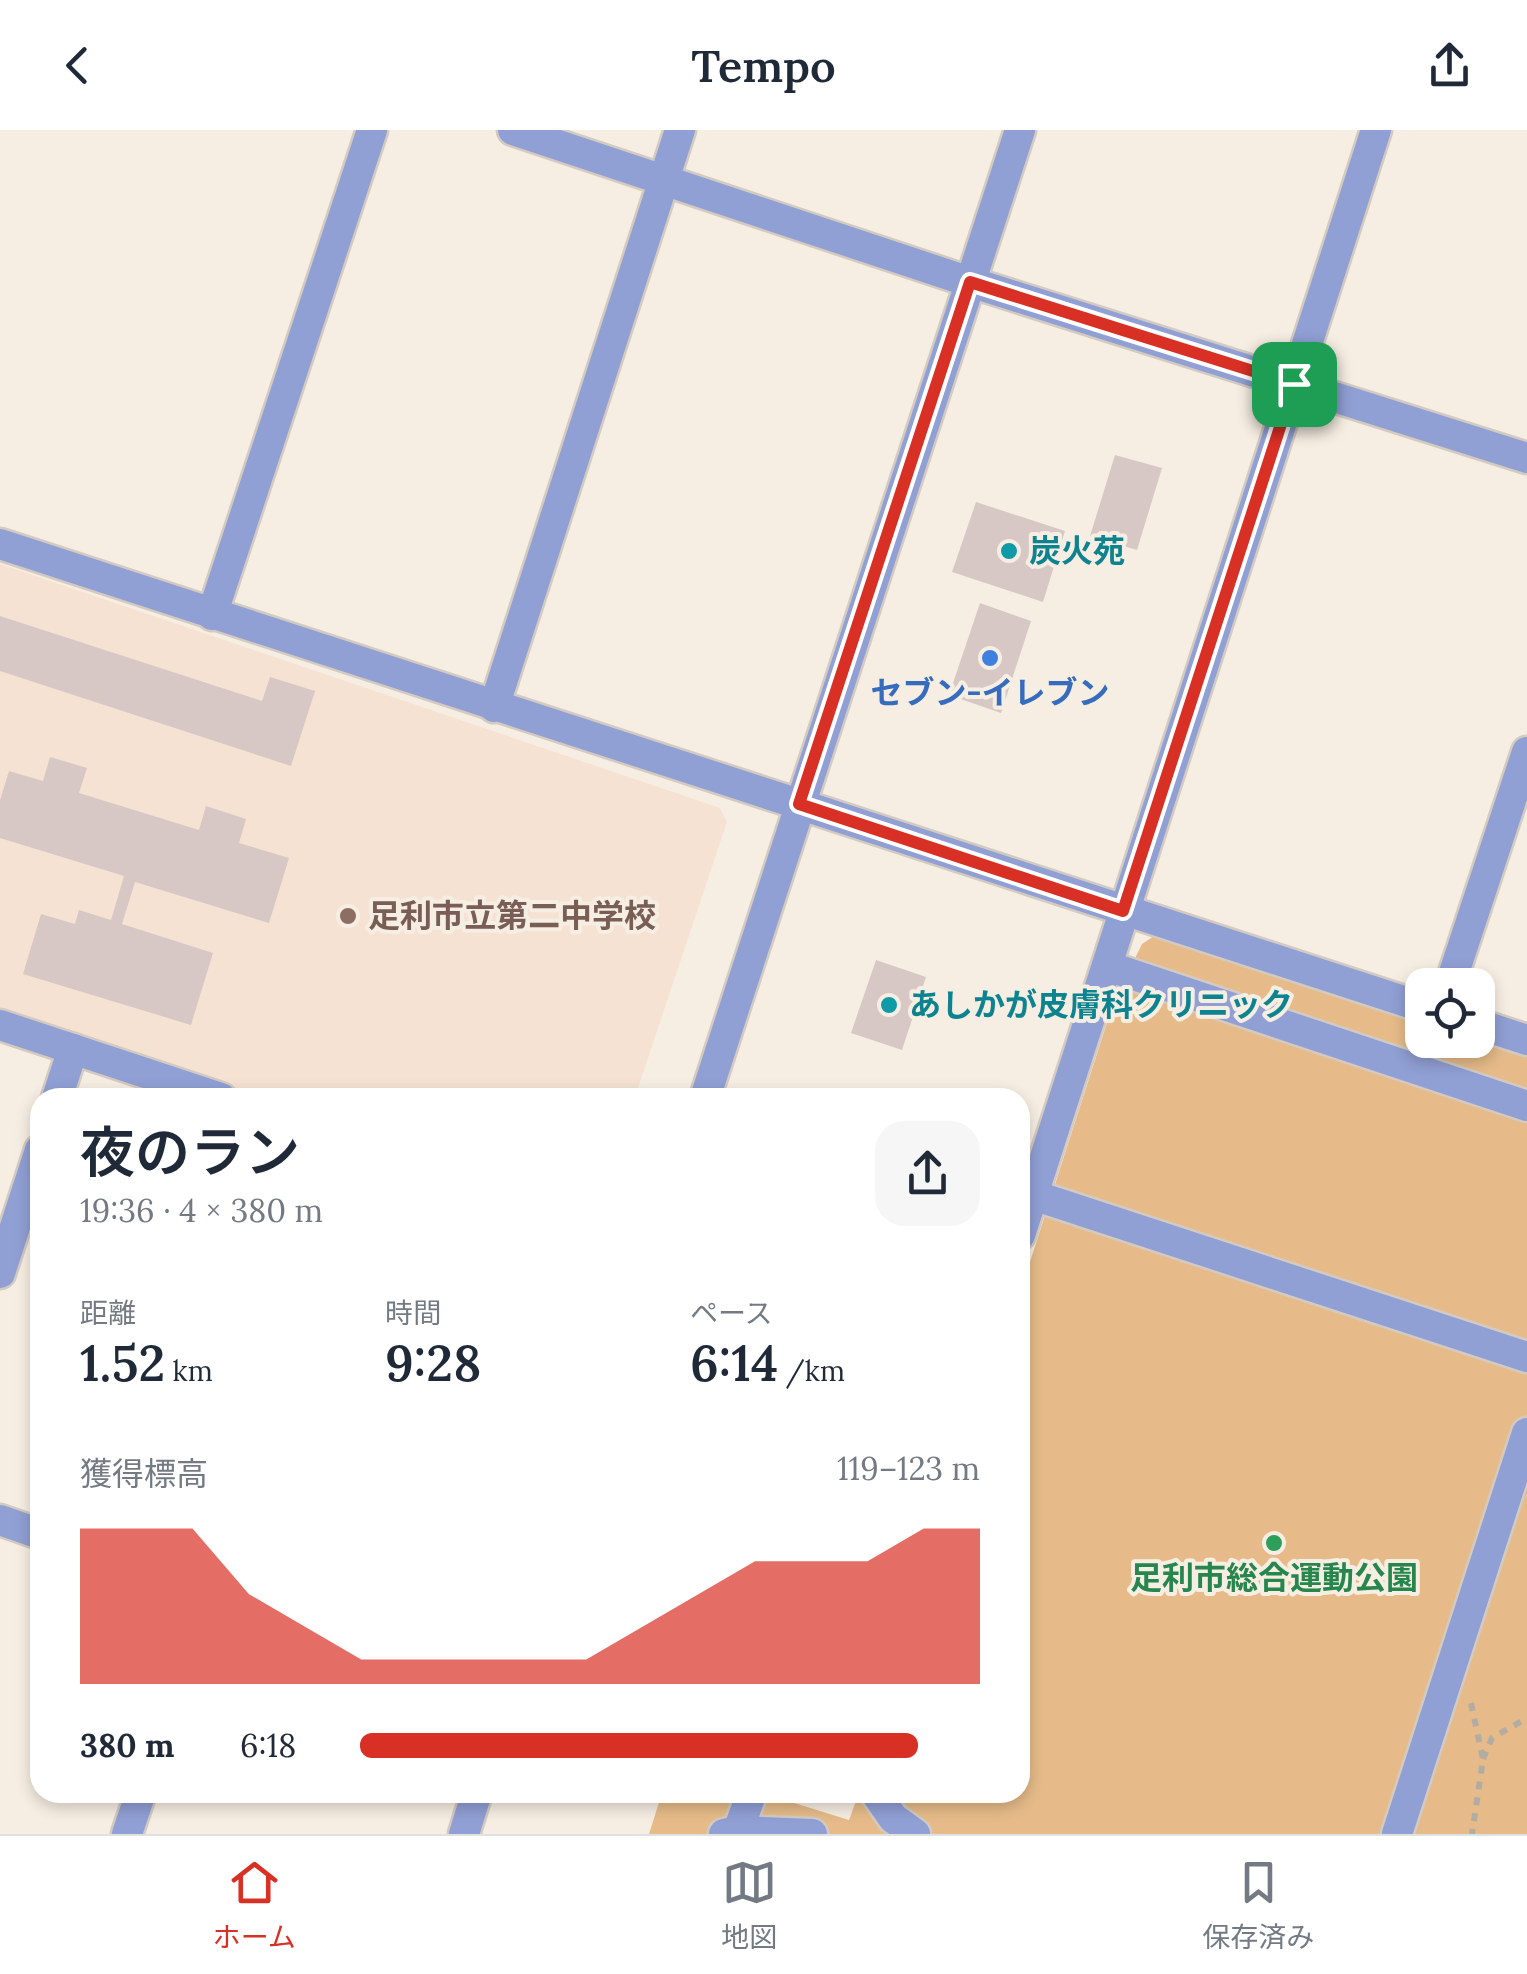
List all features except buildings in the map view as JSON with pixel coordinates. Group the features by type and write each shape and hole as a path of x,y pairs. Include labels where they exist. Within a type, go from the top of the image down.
{"street":[{"path":"212,615 372,130"},
{"path":"513,130 970,282 1527,458"},
{"path":"494,707 680,130"},
{"path":"707,1088 1020,130"},
{"path":"1030,1206 1376,130"},
{"path":"0,544 1405,1002"},
{"path":"1456,968 1527,752"},
{"path":"1107,966 1527,1106"},
{"path":"0,1025 191,1088"},
{"path":"1495,1030 1527,1040"},
{"path":"60,1088 73,1049"},
{"path":"0,1273 30,1181"},
{"path":"1034,1195 1527,1357"},
{"path":"1397,1834 1527,1433"},
{"path":"0,1520 30,1530"},
{"path":"128,1834 138,1803"},
{"path":"464,1834 474,1803"},
{"path":"746,1803 731,1832 812,1834"},
{"path":"883,1803 893,1818 915,1834"}],"path":[{"path":"1450,1674 1467,1692 1476,1718 1482,1759 1472,1834"},
{"path":"1482,1759 1492,1738 1527,1718"}],"shaded area":[{"name":"足利市立第二中学校","path":"0,564 720,808 727,822 638,1088 235,1088 0,1010"},
{"name":"足利市総合運動公園","path":"1154,936 1405,1017 1405,1058 1495,1058 1495,1047 1527,1057 1527,1834 649,1834 659,1803 794,1803 849,1820 855,1803 1030,1803 1030,1262 1114,1001 1142,944"}],"place":[{"name":"炭火苑","path":"1009,551"},
{"name":"セブン-イレブン","path":"990,658"},
{"name":"足利市立第二中学校","path":"348,916"},
{"name":"あしかが皮膚科クリニック","path":"889,1005"},
{"name":"足利市総合運動公園","path":"1274,1543"}],"route":[{"path":"970,282 1294,384 1123,911 799,804 970,282"}]}
